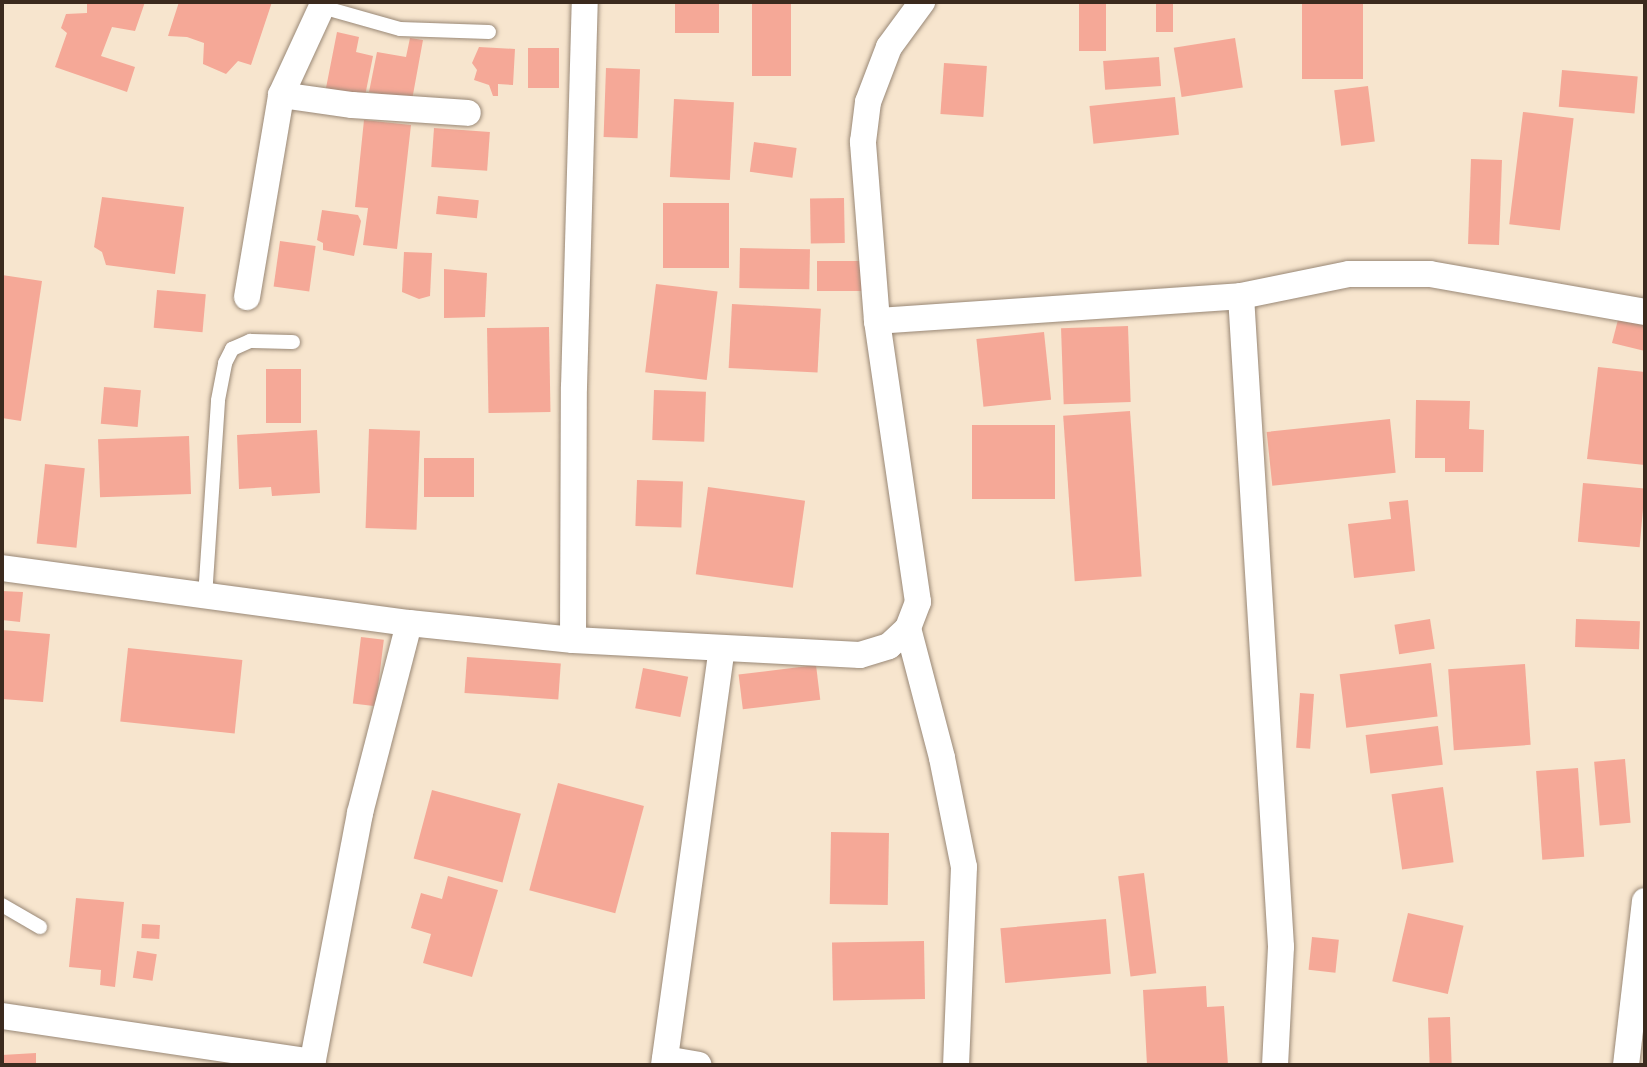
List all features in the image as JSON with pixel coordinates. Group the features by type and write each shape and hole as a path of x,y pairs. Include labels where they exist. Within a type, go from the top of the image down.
{"street":[{"path":"573,640 574,387 585,2"},
{"path":"2,568 409,623 573,640 860,655 889,646 908,628 918,602 877,321 863,142 868,102 889,47 922,2"},
{"path":"247,297 281,95 323,5"},
{"path":"281,95 352,105 468,113"},
{"path":"877,321 1241,296 1349,274 1430,274 1645,312"},
{"path":"1241,296 1281,947 1275,1065"},
{"path":"2,1016 313,1063 360,813 409,623"},
{"path":"908,628 942,758 964,867 956,1065"},
{"path":"698,1065 664,1062 722,649"},
{"path":"1626,1065 1645,901"}],"lane":[{"path":"323,5 400,29 489,32"},
{"path":"205,597 218,400 225,363 232,349 250,341 293,342"},
{"path":"2,905 40,927"}],"building":[{"path":"87,2 145,2 135,31 112,27 101,56 135,67 127,92 55,67 67,33 61,28 66,14 87,13"},
{"path":"179,2 272,2 251,65 238,61 226,74 203,64 204,43 187,37 168,36"},
{"path":"675,2 719,2 719,33 675,33"},
{"path":"752,2 791,2 791,76 752,76"},
{"path":"1079,2 1106,2 1106,51 1079,51"},
{"path":"1156,2 1173,2 1173,32 1156,32"},
{"path":"1302,2 1363,2 1363,79 1302,79"},
{"path":"337,32 359,37 356,52 373,56 365,96 326,88"},
{"path":"410,38 423,40 412,100 369,92 377,52 406,57"},
{"path":"1235,38 1243,87 1182,97 1174,48"},
{"path":"479,47 515,49 513,85 498,84 498,96 493,96 489,85 474,80 477,70 472,63"},
{"path":"528,48 559,48 559,88 528,88"},
{"path":"1159,57 1161,86 1105,90 1103,61"},
{"path":"944,63 987,66 983,117 940,114"},
{"path":"606,68 640,69 638,138 604,137"},
{"path":"1562,70 1638,77 1634,113 1559,107"},
{"path":"1368,86 1375,142 1341,146 1334,90"},
{"path":"1175,97 1179,135 1093,144 1089,106"},
{"path":"674,99 734,102 730,180 670,177"},
{"path":"1523,112 1574,118 1560,230 1509,224"},
{"path":"364,120 411,125 397,249 363,245 368,208 355,207"},
{"path":"434,128 490,132 487,171 431,167"},
{"path":"754,142 797,148 792,178 750,172"},
{"path":"1471,159 1502,160 1499,245 1468,244"},
{"path":"438,196 479,200 477,218 436,214"},
{"path":"102,197 184,207 175,274 106,265 102,252 94,247"},
{"path":"844,198 845,243 811,244 810,199"},
{"path":"663,203 729,203 729,268 663,268"},
{"path":"322,210 358,215 361,221 354,256 323,250 323,243 317,240"},
{"path":"280,241 316,246 309,292 274,287"},
{"path":"740,248 810,249 809,289 739,288"},
{"path":"404,252 432,253 430,296 419,299 402,292"},
{"path":"817,261 862,261 862,291 817,291"},
{"path":"444,269 487,273 485,317 444,318"},
{"path":"2,275 42,281 21,421 2,418"},
{"path":"656,284 718,292 707,380 645,372"},
{"path":"157,290 206,294 203,332 154,328"},
{"path":"732,304 821,309 818,373 729,368"},
{"path":"1620,312 1645,317 1645,351 1612,343"},
{"path":"1128,326 1131,402 1064,404 1061,328"},
{"path":"549,327 550,412 488,413 487,328"},
{"path":"1044,332 1051,400 983,407 976,339"},
{"path":"1598,367 1645,372 1645,465 1587,459"},
{"path":"266,369 301,369 301,423 266,423"},
{"path":"104,387 141,390 138,427 101,424"},
{"path":"654,390 706,392 704,442 652,440"},
{"path":"1416,400 1470,401 1469,429 1484,430 1483,472 1445,472 1445,458 1415,458"},
{"path":"1130,411 1142,577 1075,581 1063,416"},
{"path":"1390,419 1396,473 1272,486 1267,432"},
{"path":"972,425 1055,425 1055,499 972,499"},
{"path":"369,429 420,431 417,530 366,528"},
{"path":"317,430 320,493 272,496 271,487 239,489 237,435"},
{"path":"189,436 191,494 100,497 98,439"},
{"path":"424,458 474,458 474,497 424,497"},
{"path":"45,464 85,468 76,548 37,544"},
{"path":"637,480 683,482 681,528 635,526"},
{"path":"1583,483 1645,488 1640,547 1578,542"},
{"path":"708,487 805,501 793,588 696,574"},
{"path":"1408,500 1415,571 1354,578 1348,524 1391,519 1389,502"},
{"path":"2,591 23,592 20,622 2,620"},
{"path":"1430,619 1435,649 1399,654 1394,625"},
{"path":"1576,619 1640,621 1639,649 1575,647"},
{"path":"2,630 50,634 43,702 2,699"},
{"path":"361,637 384,640 376,706 353,704"},
{"path":"128,648 242,660 235,734 120,722"},
{"path":"467,657 561,664 558,699 464,693"},
{"path":"1431,663 1438,717 1346,728 1340,674"},
{"path":"1525,664 1531,745 1454,750 1448,669"},
{"path":"816,665 820,700 743,709 739,675"},
{"path":"643,668 688,677 680,717 635,708"},
{"path":"1300,693 1314,694 1310,749 1296,748"},
{"path":"1438,726 1443,765 1370,774 1366,735"},
{"path":"1625,759 1631,823 1600,825 1594,762"},
{"path":"1578,768 1584,857 1542,860 1536,771"},
{"path":"558,783 644,806 615,913 529,890"},
{"path":"1443,787 1454,862 1402,869 1392,794"},
{"path":"432,790 521,814 502,882 414,859"},
{"path":"831,832 889,833 888,905 830,904"},
{"path":"1144,873 1156,973 1131,976 1118,876"},
{"path":"448,876 498,890 472,977 423,963 431,934 411,928 421,893 442,899"},
{"path":"76,898 124,902 115,987 100,985 101,970 69,967"},
{"path":"1408,913 1464,926 1448,994 1392,981"},
{"path":"1106,919 1111,974 1005,983 1000,928"},
{"path":"142,924 160,925 159,939 141,938"},
{"path":"1312,937 1339,940 1335,973 1309,970"},
{"path":"924,941 925,999 833,1001 832,943"},
{"path":"137,951 157,954 153,981 133,978"},
{"path":"1206,986 1207,1007 1224,1006 1228,1065 1147,1065 1143,990"},
{"path":"1450,1017 1452,1065 1430,1065 1428,1018"},
{"path":"36,1053 36,1065 2,1065 2,1055"}]}
